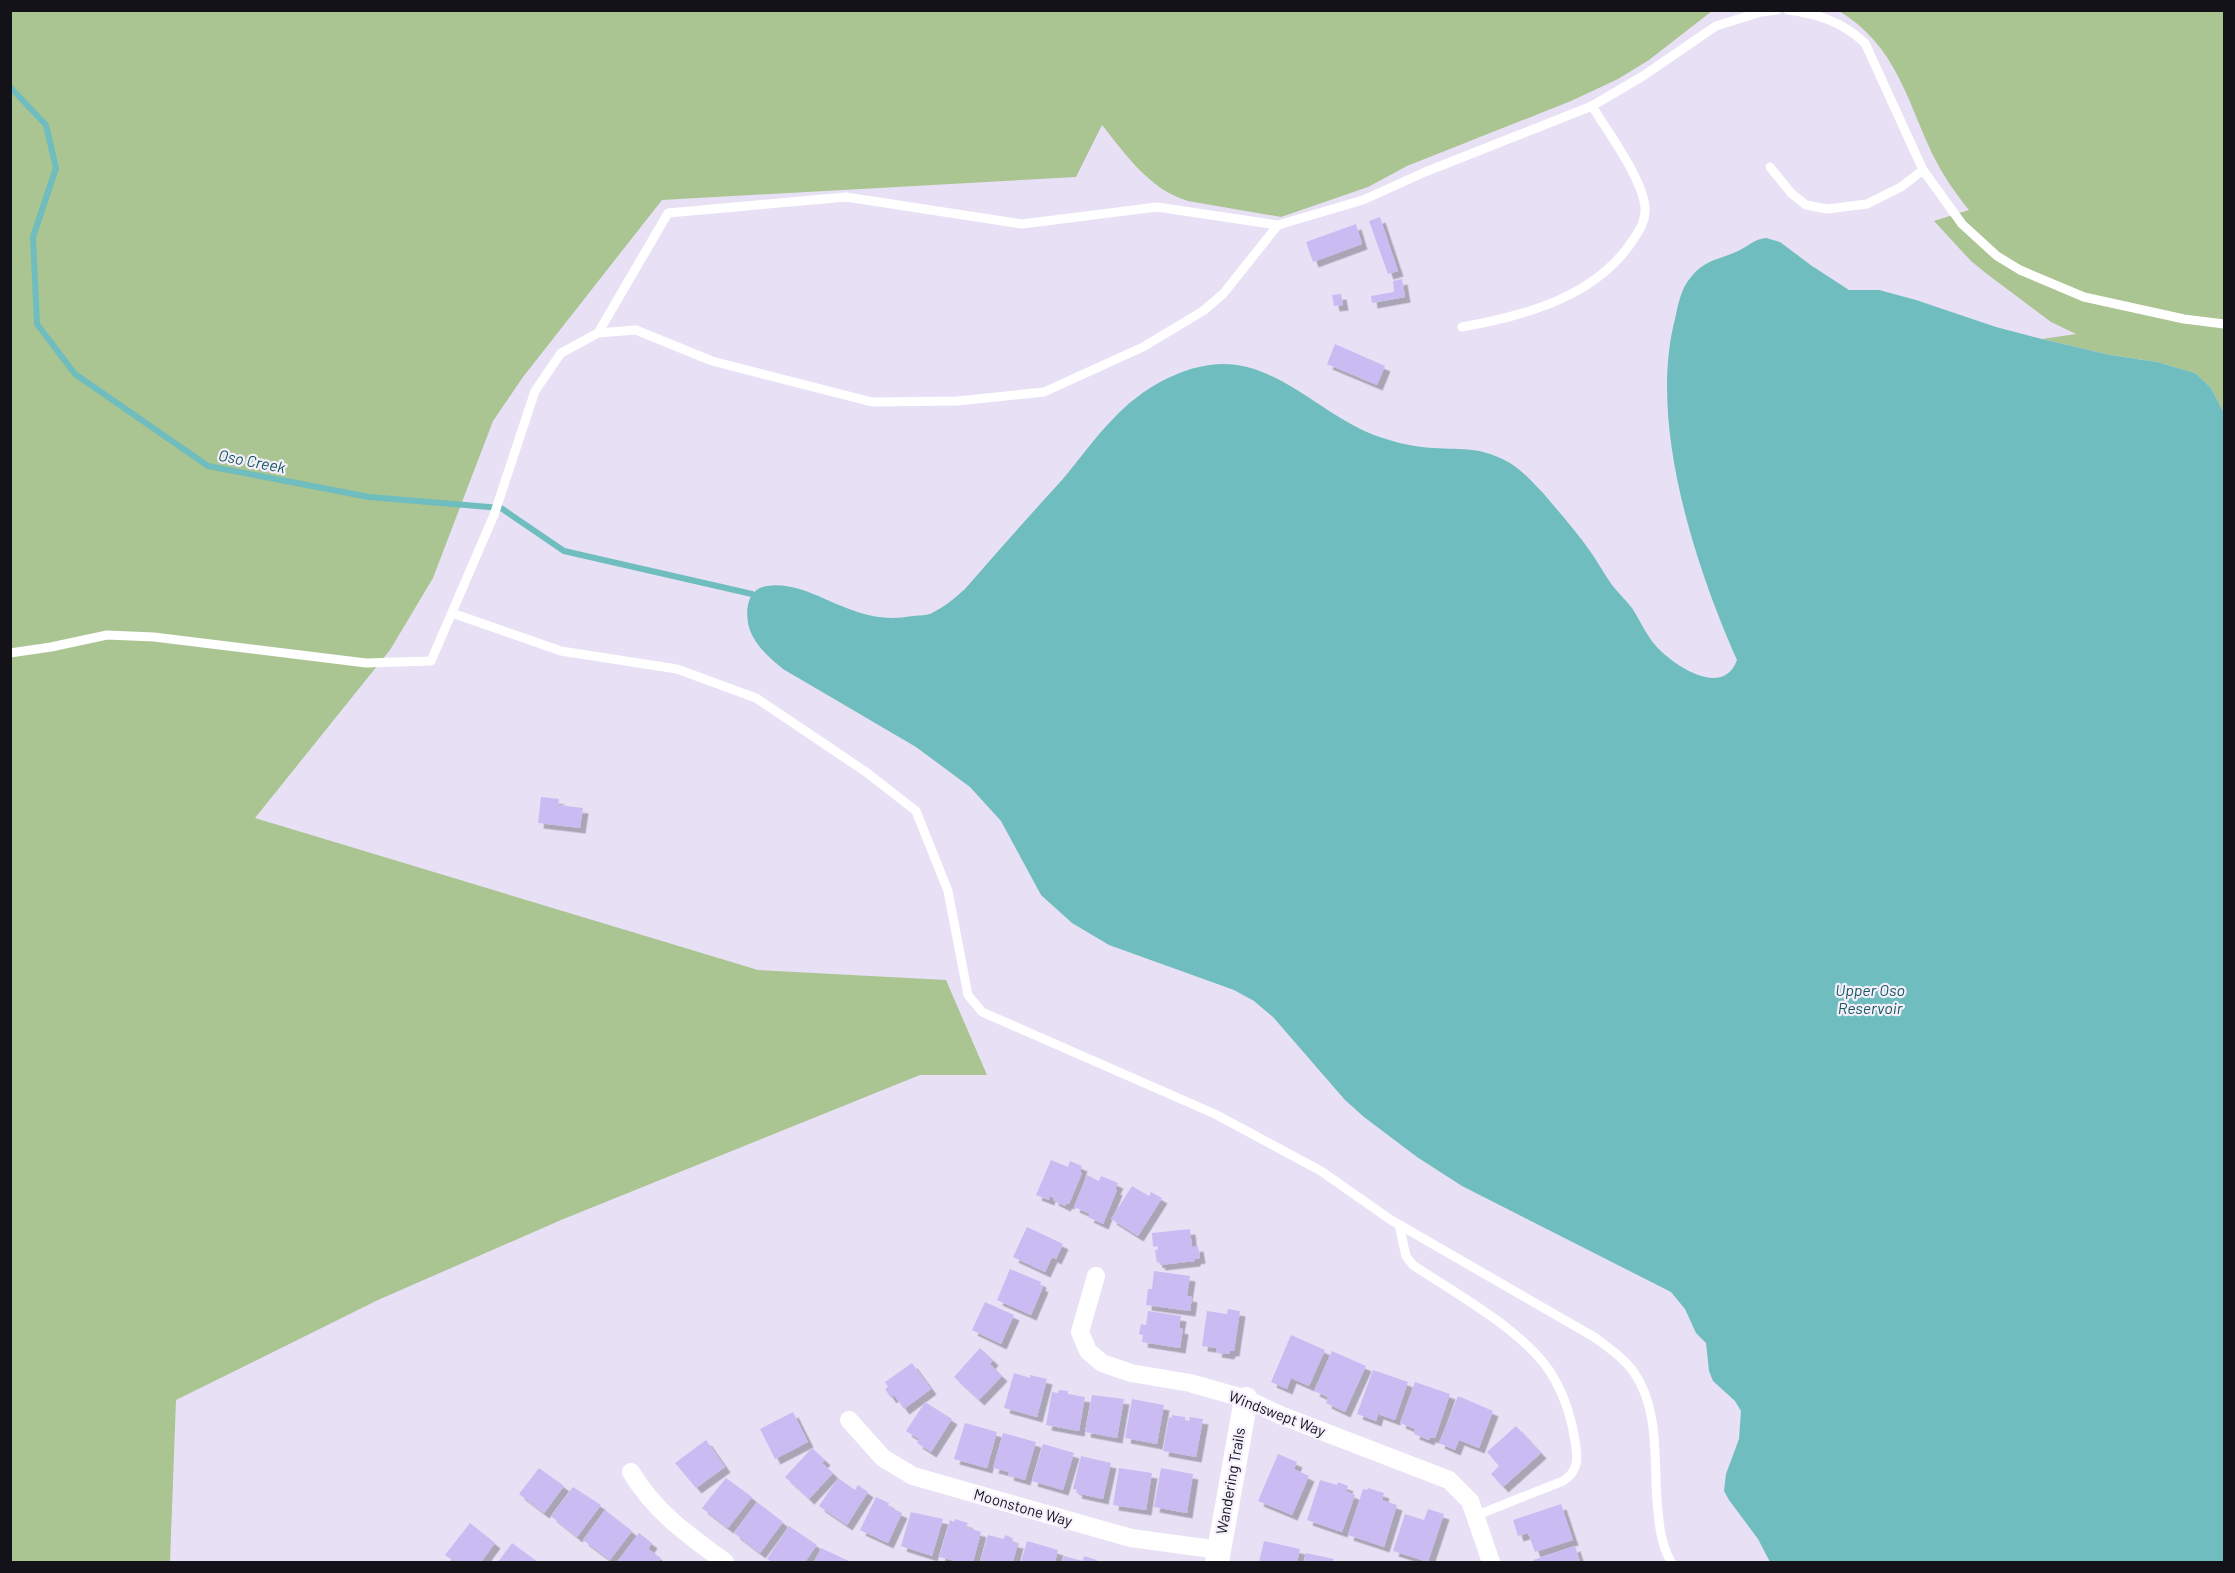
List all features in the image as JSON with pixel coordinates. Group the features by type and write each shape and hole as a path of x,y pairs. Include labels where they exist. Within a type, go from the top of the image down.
{"street":[{"name":"Windswept Way","path":"1096,1276 1080,1332 1088,1351 1102,1363 1131,1373 1190,1383 1246,1399 1280,1415 1449,1480 1470,1501 1491,1563"},
{"name":"Wandering Trails","path":"1218,1556 1246,1399"},
{"name":"Moonstone Way","path":"849,1420 882,1458 913,1476 1131,1538 1218,1556"},
{"path":"631,1472 643,1493 663,1513 725,1563"}],"lane":[{"path":"598,333 668,213 846,197 1022,224 1157,207 1278,225 1363,200 1425,172 1592,106 1716,26 1744,16 1777,10"},
{"path":"1788,10 1811,13 1832,20 1851,31 1865,43 1923,170 1962,224 1997,256 2020,270 2084,297 2184,319 2224,324"},
{"path":"1462,327 1531,312 1559,300 1607,269 1619,258 1641,228 1645,216 1639,188 1625,159 1592,106"},
{"path":"1770,167 1791,194 1806,205 1827,208 1867,204 1901,187 1923,170"},
{"path":"10,653 107,635 154,637 366,663 431,661 494,515 535,391 561,353 598,333 636,330 712,361 872,402 957,401 1044,392 1143,347 1203,311 1223,294 1278,225"},
{"path":"452,613 561,651 677,669 756,698 866,772 916,811 948,891 968,995 982,1012 1215,1114 1321,1171 1399,1225 1594,1337 1618,1355 1634,1372 1644,1389 1651,1411 1659,1524 1663,1547 1671,1563"},
{"path":"1399,1225 1406,1256 1413,1265 1509,1330 1534,1353 1555,1379 1572,1424 1577,1454 1576,1467 1572,1475 1563,1481 1475,1516"}],"shaded area":[{"path":"11,11 1712,11 1649,60 1618,79 1571,101 1407,166 1368,187 1281,217 1188,201 1174,196 1150,180 1102,125 1076,177 662,200 523,377 493,421 433,578 390,650 255,818 758,970 946,980 987,1075 920,1075 561,1220 378,1300 176,1400 170,1562 11,1562"},
{"path":"1839,11 2224,11 2224,413 2211,388 2195,373 2157,362 2110,355 2042,339 2076,334 2051,322 1987,274 1971,261 1934,221 1969,210 1939,166 1899,77 1888,59 1859,25"}],"water":[{"name":"Upper Oso Reservoir","path":"1766,238 1780,242 1849,290 1879,290 1996,327 2110,355 2157,362 2195,373 2211,388 2224,413 2224,1562 1770,1562 1758,1539 1724,1491 1726,1474 1739,1439 1741,1411 1735,1401 1713,1381 1709,1371 1706,1343 1696,1333 1685,1309 1671,1292 1462,1186 1417,1157 1345,1100 1273,1017 1254,1001 1234,990 1109,945 1072,923 1041,895 1001,821 970,787 916,747 783,669 762,650 749,628 747,613 750,599 759,588 774,585 797,588 858,612 878,617 900,618 925,615 936,611 965,589 1126,406 1156,384 1174,375 1210,365 1229,364 1247,367 1280,380 1341,418 1381,438 1418,447 1480,451 1510,463 1543,493 1573,529 1612,585 1632,608 1656,646 1685,669 1710,678 1721,677 1730,671 1737,660 1706,581 1680,493 1667,403 1668,360 1679,302 1691,277 1707,263"}],"building":[{"path":"1380,217 1398,271 1388,274 1369,221"},
{"path":"1356,224 1362,244 1313,262 1306,242"},
{"path":"1402,279 1405,297 1372,303 1371,296 1394,292 1393,281"},
{"path":"1341,294 1343,305 1334,306 1332,295"},
{"path":"1335,344 1385,366 1377,385 1327,364"},
{"path":"541,797 559,799 558,805 583,808 580,828 538,823"},
{"path":"1051,1160 1068,1167 1070,1161 1082,1166 1080,1172 1082,1173 1069,1204 1065,1206 1050,1196 1049,1200 1036,1195"},
{"path":"1087,1175 1099,1181 1101,1176 1118,1183 1103,1224 1088,1217 1090,1214 1074,1207"},
{"path":"1132,1186 1149,1196 1151,1192 1162,1198 1138,1236 1111,1219"},
{"path":"1027,1227 1063,1244 1056,1259 1052,1257 1045,1272 1013,1257"},
{"path":"1190,1229 1192,1247 1198,1246 1200,1258 1195,1261 1160,1265 1159,1262 1157,1263 1155,1250 1158,1250 1158,1246 1153,1247 1152,1233"},
{"path":"1010,1269 1041,1282 1040,1285 1043,1287 1031,1315 997,1300"},
{"path":"1154,1271 1190,1276 1187,1296 1192,1297 1190,1311 1146,1305 1148,1289 1152,1289"},
{"path":"985,1302 1014,1315 1001,1344 972,1330"},
{"path":"1228,1309 1240,1311 1234,1351 1230,1351 1229,1354 1216,1352 1217,1348 1202,1346 1207,1311 1227,1314"},
{"path":"1148,1311 1181,1316 1179,1328 1183,1329 1180,1348 1142,1342 1143,1335 1139,1334 1141,1324 1146,1325"},
{"path":"1291,1335 1325,1350 1309,1386 1291,1378 1287,1389 1271,1382"},
{"path":"980,1348 993,1360 990,1364 1002,1376 979,1400 954,1377"},
{"path":"1332,1351 1366,1366 1345,1412 1326,1403 1328,1397 1314,1391"},
{"path":"912,1363 931,1389 904,1409 894,1395 891,1398 885,1389 888,1387 885,1382"},
{"path":"1373,1370 1408,1382 1395,1420 1378,1414 1376,1421 1357,1414"},
{"path":"1014,1373 1030,1378 1030,1375 1047,1379 1037,1417 1004,1408"},
{"path":"1415,1382 1450,1394 1435,1438 1430,1437 1429,1440 1414,1434 1415,1429 1400,1423"},
{"path":"1059,1390 1085,1397 1079,1431 1046,1425 1052,1392 1058,1393"},
{"path":"1092,1395 1124,1399 1117,1438 1085,1432"},
{"path":"1458,1396 1493,1411 1479,1448 1459,1440 1455,1450 1439,1443"},
{"path":"1132,1399 1164,1405 1157,1444 1125,1438"},
{"path":"925,1402 952,1419 931,1452 917,1443 919,1439 906,1431"},
{"path":"793,1412 808,1442 775,1459 760,1429"},
{"path":"1172,1415 1185,1417 1185,1420 1189,1421 1190,1417 1203,1419 1196,1457 1163,1451 1169,1417 1172,1418"},
{"path":"965,1423 997,1432 987,1468 954,1459"},
{"path":"1516,1426 1541,1453 1503,1487 1491,1474 1499,1466 1487,1452"},
{"path":"1003,1433 1036,1442 1025,1480 1008,1475 1009,1472 993,1468"},
{"path":"706,1440 725,1467 696,1488 675,1463"},
{"path":"1043,1444 1074,1453 1063,1490 1032,1481"},
{"path":"812,1448 825,1460 822,1463 833,1473 809,1499 785,1477"},
{"path":"1278,1454 1297,1462 1294,1469 1309,1476 1292,1515 1258,1501"},
{"path":"1081,1456 1111,1463 1103,1499 1076,1493 1077,1490 1073,1489"},
{"path":"539,1468 564,1486 544,1513 519,1494"},
{"path":"1119,1468 1152,1473 1146,1510 1113,1505"},
{"path":"1161,1468 1193,1474 1187,1513 1154,1507"},
{"path":"726,1478 752,1497 728,1528 702,1508"},
{"path":"838,1478 855,1490 858,1485 868,1492 847,1525 819,1506"},
{"path":"1320,1480 1337,1485 1338,1482 1348,1486 1346,1491 1355,1495 1342,1532 1307,1520"},
{"path":"573,1487 601,1505 577,1537 551,1516"},
{"path":"1368,1488 1384,1493 1382,1500 1397,1505 1384,1547 1348,1535 1363,1489"},
{"path":"876,1497 902,1513 888,1543 860,1530"},
{"path":"757,1502 783,1522 760,1553 734,1533"},
{"path":"1561,1504 1573,1540 1535,1552 1528,1533 1518,1536 1513,1520"},
{"path":"1428,1509 1444,1514 1428,1562 1393,1551 1405,1514 1424,1520"},
{"path":"605,1510 632,1531 610,1560 583,1540"},
{"path":"911,1512 943,1519 932,1556 901,1546"},
{"path":"955,1519 968,1523 966,1527 981,1532 973,1562 960,1562 939,1557 950,1520 954,1522"},
{"path":"470,1523 495,1543 481,1562 455,1562 445,1555"},
{"path":"789,1526 817,1545 805,1562 772,1562 767,1559"},
{"path":"639,1533 652,1543 648,1549 661,1558 658,1562 617,1562"},
{"path":"988,1535 1004,1539 1005,1535 1013,1538 1012,1542 1018,1543 1013,1562 980,1562"},
{"path":"1027,1541 1058,1550 1055,1562 1021,1562"},
{"path":"1264,1541 1300,1549 1297,1562 1259,1562"},
{"path":"512,1543 538,1562 498,1562"},
{"path":"1575,1546 1580,1562 1534,1562 1533,1560"},
{"path":"821,1548 851,1562 814,1562"},
{"path":"1306,1553 1334,1559 1333,1562 1304,1562"},
{"path":"1064,1556 1083,1561 1084,1556 1097,1560 1096,1562 1062,1562"}],"waterway":[{"name":"Oso Creek","path":"10,87 46,125 56,168 33,237 37,324 75,374 208,466 369,497 501,508 564,551 752,594"}]}
